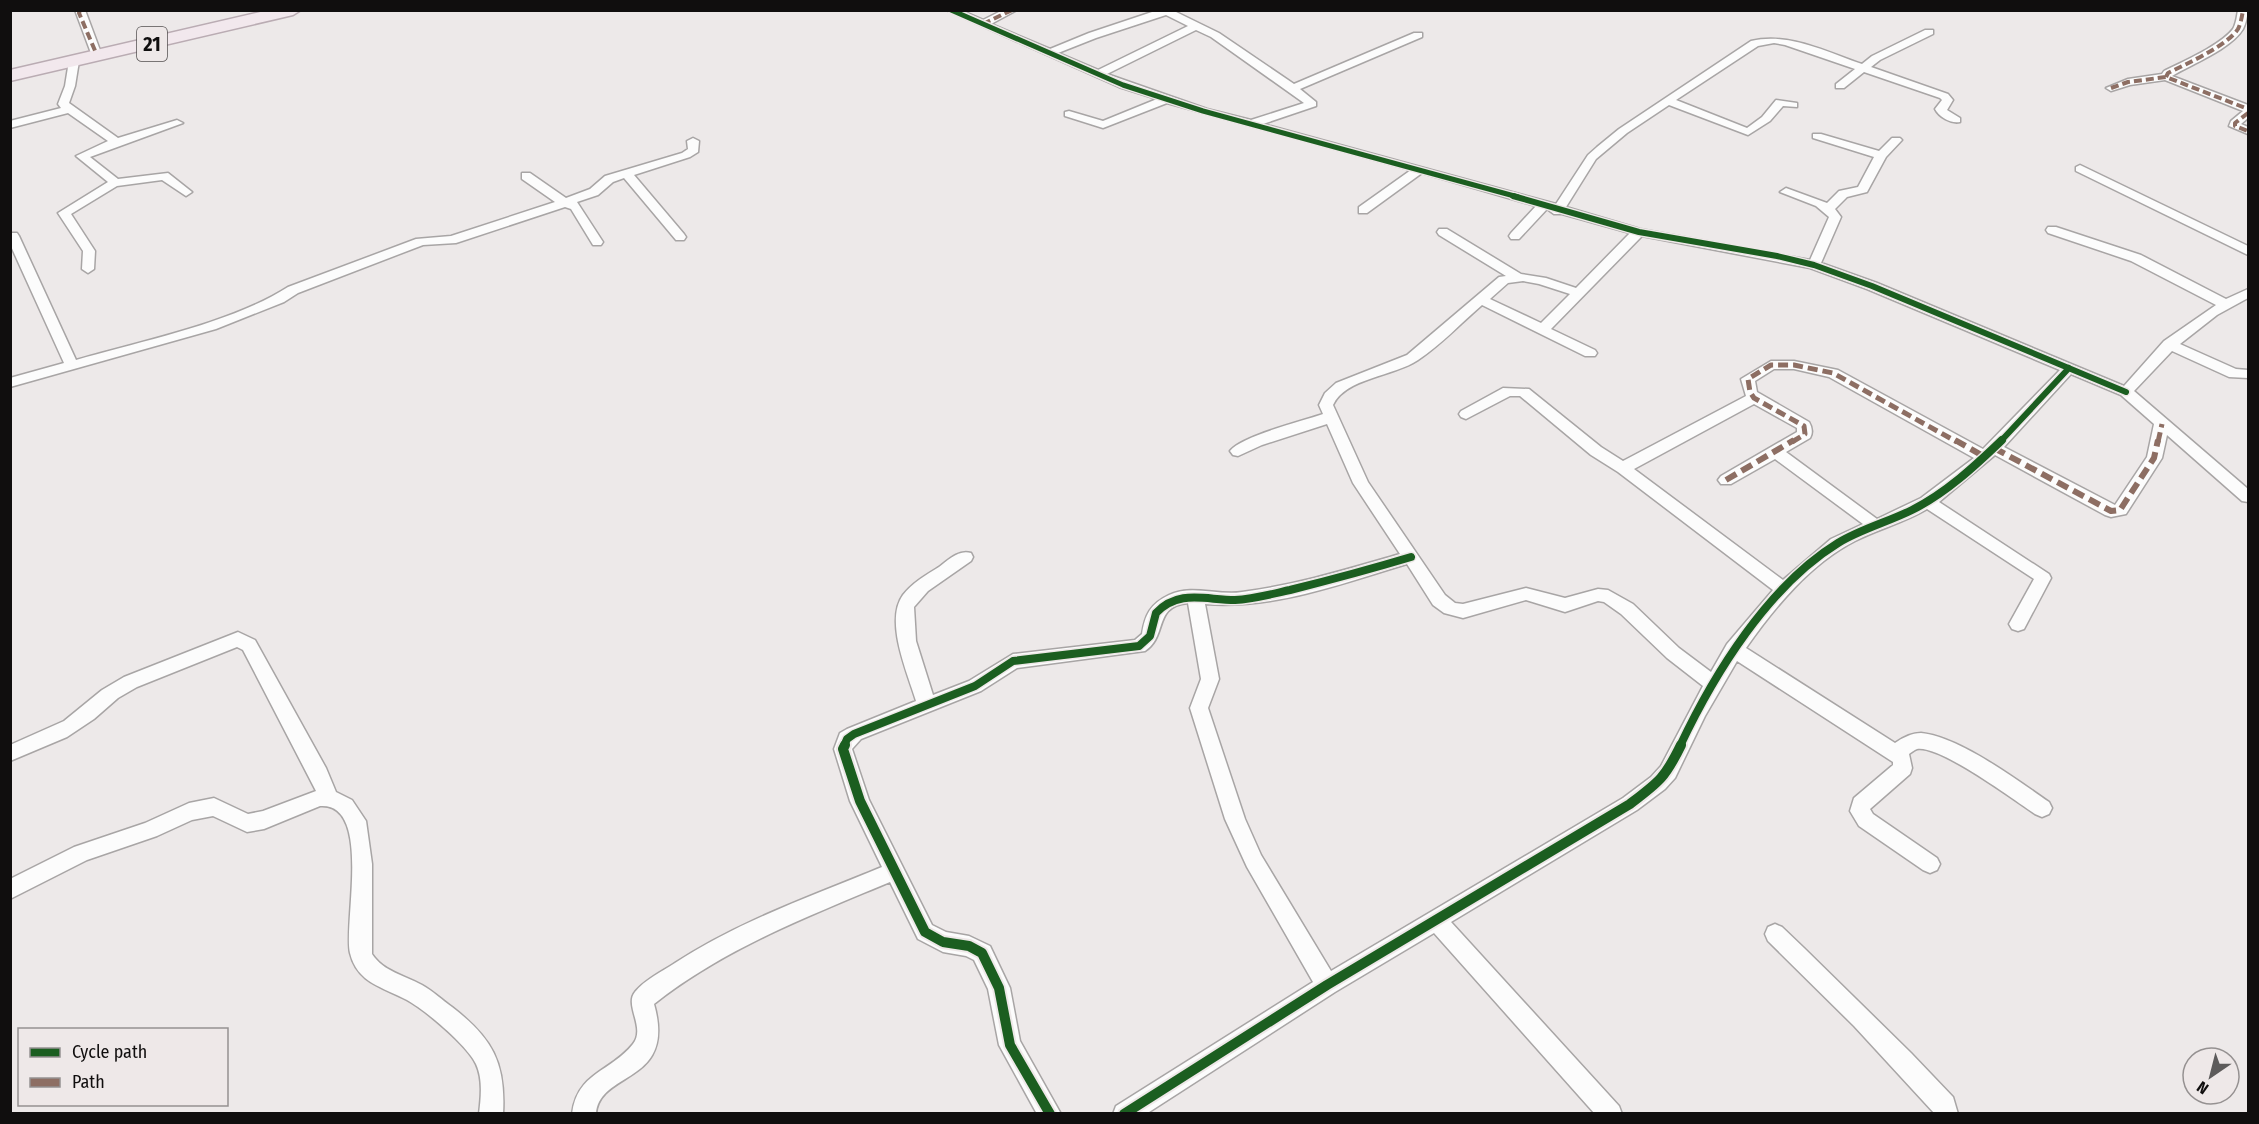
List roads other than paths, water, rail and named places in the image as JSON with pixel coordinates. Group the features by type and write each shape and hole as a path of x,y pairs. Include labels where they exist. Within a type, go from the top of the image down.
{"highway":[{"name":"21","path":"10,71 279,10"},
{"name":"21","path":"10,76 292,10"}],"street":[{"path":"80,10 79,13 96,53"},
{"path":"951,10 1098,74 1165,100 1420,169 1558,211 1640,232 1758,252 1814,265 1872,286 2126,392 2248,497"},
{"path":"983,24 1012,10"},
{"path":"2166,77 2168,73 2192,62 2232,36 2238,30 2243,10"},
{"path":"1050,53 1086,37 1124,27 1164,11 1215,35 1293,88 1312,104 1251,124"},
{"path":"1098,74 1196,26"},
{"path":"1840,86 1863,68 1929,32"},
{"path":"1293,88 1418,34"},
{"path":"1558,211 1592,157 1623,131 1755,43 1767,40 1787,42 1948,98 1941,109 1956,120"},
{"path":"74,62 70,86 63,104 116,142"},
{"path":"2112,88 2128,81 2166,77 2248,111 2235,123 2235,126 2248,131"},
{"path":"1069,114 1103,125 1165,100"},
{"path":"1668,101 1748,132 1766,119 1780,102 1792,105"},
{"path":"10,125 69,109"},
{"path":"114,183 82,158 116,142 177,123"},
{"path":"1817,136 1881,155"},
{"path":"1828,209 1839,196 1863,189 1881,155 1896,140"},
{"path":"10,383 211,326 279,299 293,290 420,242 463,238 567,202 594,192 609,179 686,155 694,150 693,141"},
{"path":"1364,210 1420,169"},
{"path":"2080,169 2248,250"},
{"path":"627,174 680,237"},
{"path":"88,269 89,251 64,213 114,183 162,176 168,177 186,192"},
{"path":"526,176 576,207 597,242"},
{"path":"1786,192 1828,209 1835,217 1814,265"},
{"path":"1515,236 1543,206"},
{"path":"2052,230 2136,258 2226,304"},
{"path":"1443,232 1516,276 1532,278 1578,293"},
{"path":"1542,330 1640,232"},
{"path":"13,236 72,366"},
{"path":"1516,276 1504,280 1404,363 1341,386 1330,396 1326,405 1361,483 1439,600 1450,608 1463,610 1526,594 1565,605 1598,595 1608,596 1627,609 1666,646 1714,684"},
{"path":"2126,392 2169,344 2192,324 2248,293"},
{"path":"1482,300 1590,353"},
{"path":"2169,344 2234,374 2248,374"},
{"path":"1726,480 1805,434 1804,426 1754,398 1750,392 1748,379 1771,365 1820,369 1846,378 1990,453 2111,511 2120,510 2154,458 2162,424"},
{"path":"1124,1113 1327,985 1630,804 1658,783 1668,772 1733,649 1768,606 1825,552 1848,536 1900,517 1928,502 1990,453 2069,368"},
{"path":"1466,414 1508,391 1517,389 1524,392 1596,451 1623,468 1784,590"},
{"path":"1623,468 1754,398"},
{"path":"1238,451 1257,441 1331,417"},
{"path":"1776,452 1875,525"},
{"path":"1928,502 2041,575 2043,579 2018,624"},
{"path":"927,706 907,642 905,607 916,592 965,557"},
{"path":"1050,1113 1010,1045 999,988 982,953 969,946 943,942 926,932 860,801 843,748 847,739 854,734 975,686 1013,662 1139,646 1147,642 1153,632 1154,616 1159,610 1180,598 1238,599 1298,589 1411,557"},
{"path":"1196,598 1210,680 1209,690 1200,701 1199,708 1235,819 1254,861 1327,985"},
{"path":"10,753 35,746 62,731 87,715 113,692 140,677 238,639 249,645 319,774 328,796"},
{"path":"1733,649 1902,758 1903,768 1862,804 1860,811 1866,820 1930,864"},
{"path":"1896,753 1911,742 1923,741 1936,745 1980,767 2042,808"},
{"path":"10,890 81,853 150,830 189,812 214,807 247,823 264,820 328,796 339,800 356,821 360,839 360,951 365,967 415,992 477,1041 488,1063 493,1093 491,1113"},
{"path":"584,1113 583,1107 588,1095 643,1051 648,1038 642,1000 653,991 684,969 733,940 894,872"},
{"path":"1437,921 1611,1113"},
{"path":"1775,934 1832,986 1945,1105 1947,1113"}]}
